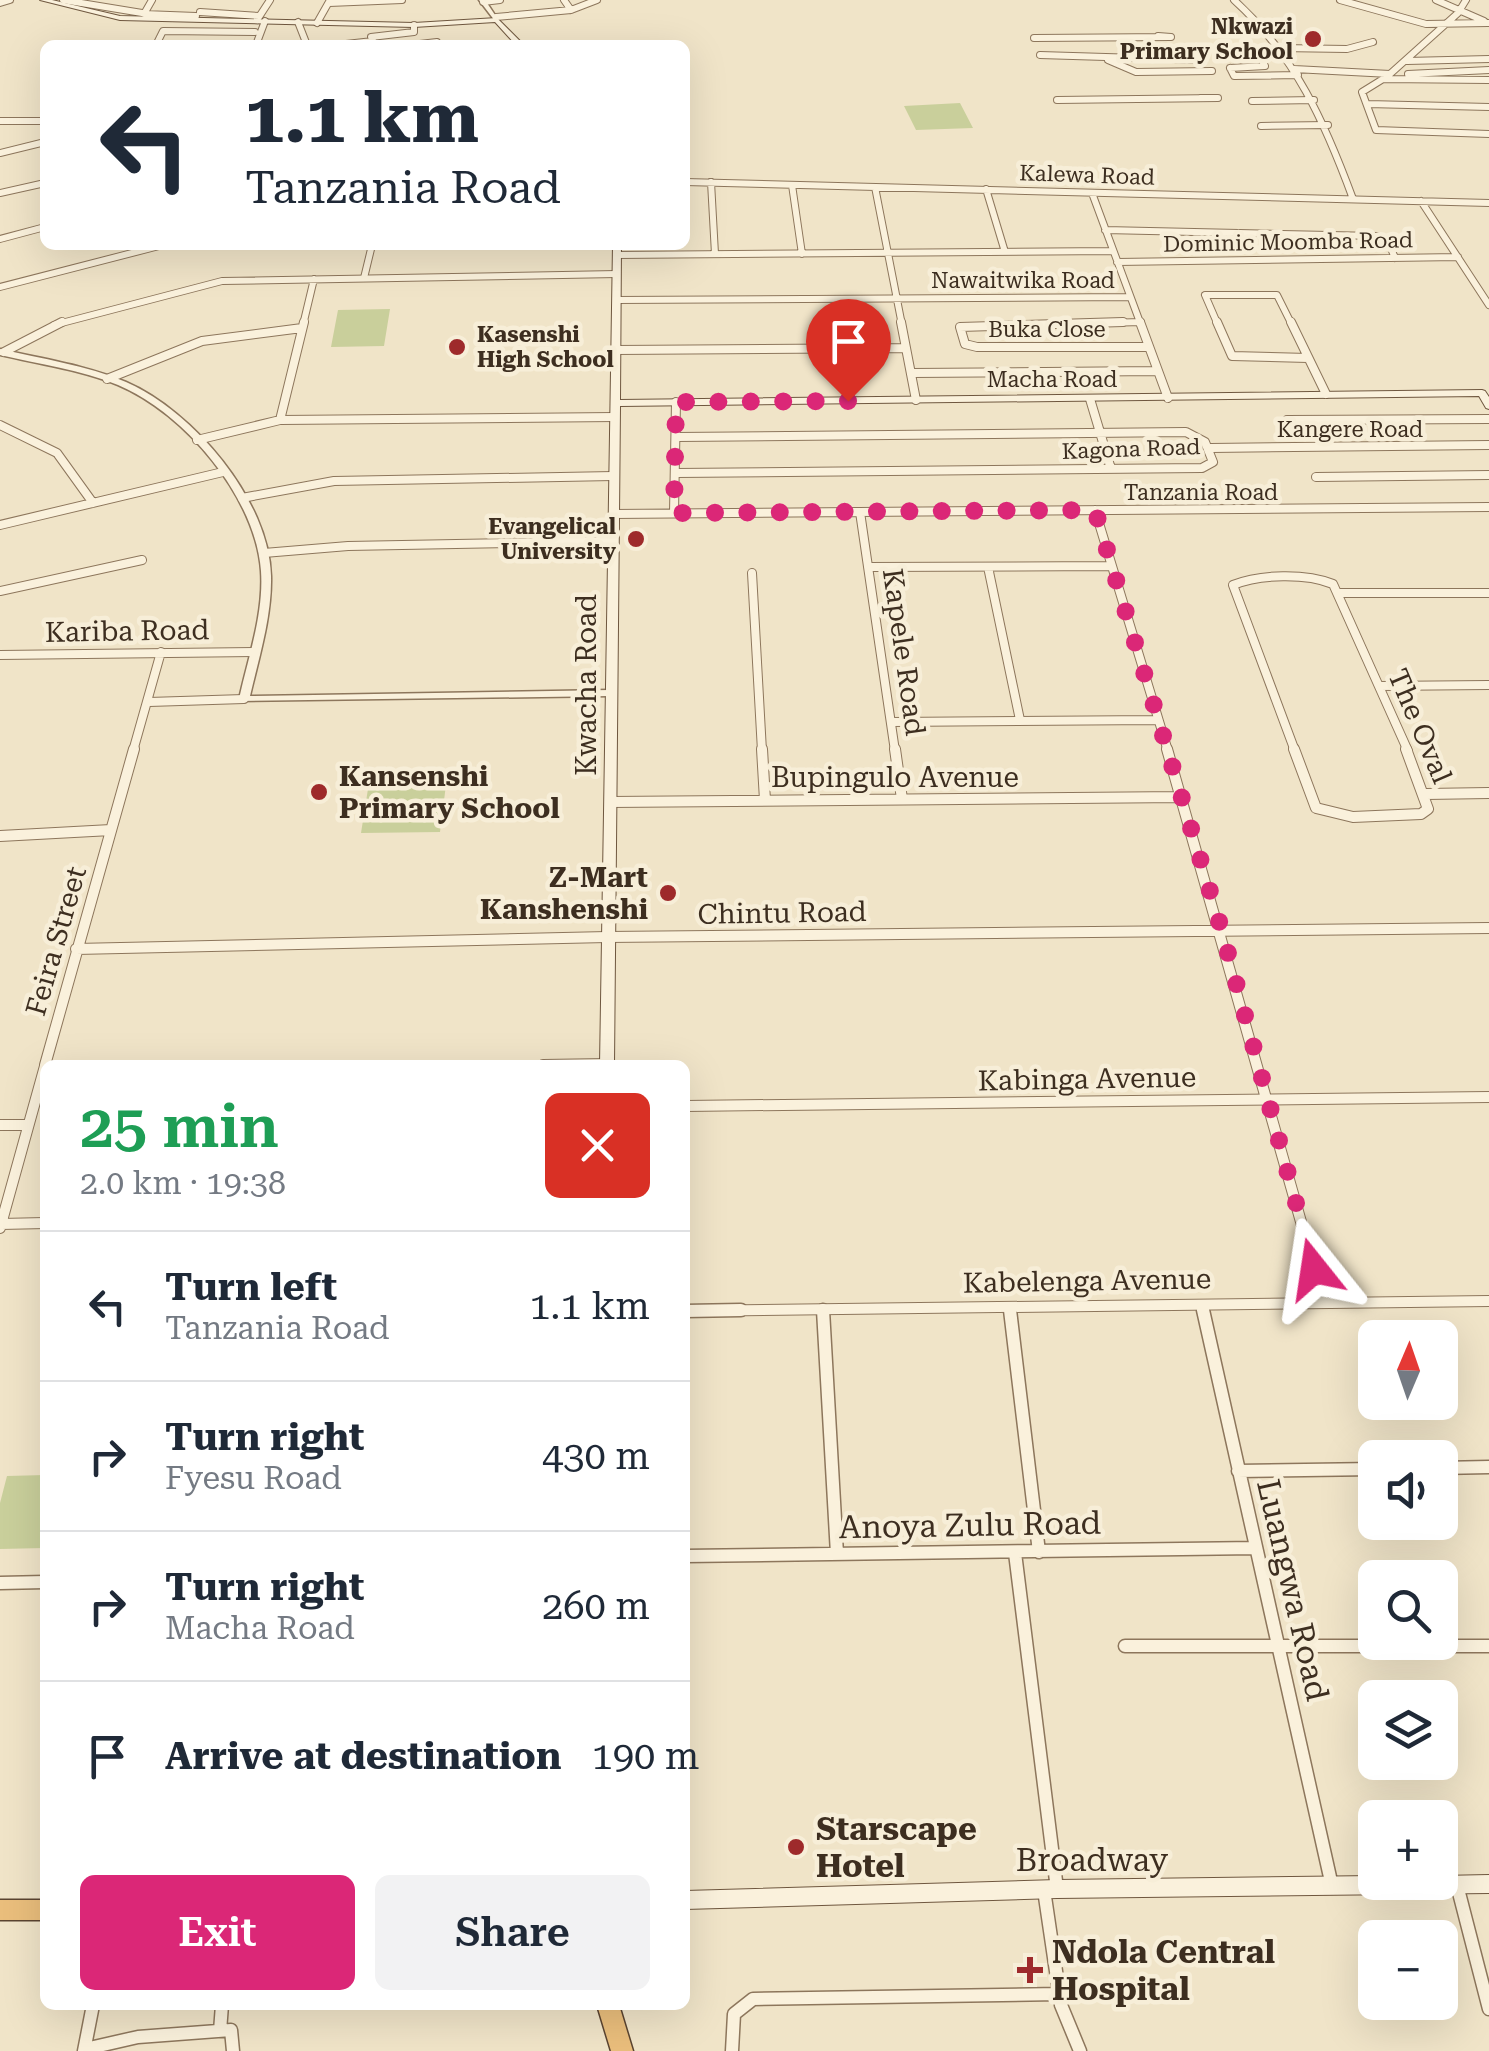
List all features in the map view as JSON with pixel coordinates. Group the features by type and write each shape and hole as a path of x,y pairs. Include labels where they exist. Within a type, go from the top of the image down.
{"highway":[{"path":"0,1910 40,1910"},
{"path":"610,2010 622,2051"}],"main road":[{"path":"46,1 106,17 196,16 414,25 496,19 516,40"},
{"path":"440,25 490,31 513,40"},
{"name":"Kwacha Road","path":"607,1060 617,250"},
{"path":"1485,393 1489,406"},
{"name":"Macha Road","path":"615,402 1485,393"},
{"name":"Broadway","path":"1458,1884 1489,1884"},
{"name":"Broadway","path":"690,1897 1358,1886"}],"street":[{"path":"0,3 10,0"},
{"path":"142,12 152,0"},
{"path":"158,40 159,35 244,32 254,40 270,0"},
{"path":"317,23 330,1 402,0"},
{"path":"482,1 500,0"},
{"path":"564,0 571,10"},
{"path":"482,1 496,19 571,10 597,0"},
{"path":"1234,0 1265,26 1314,100 1328,125 1353,199"},
{"path":"1340,0 1440,26 1487,22"},
{"path":"1436,0 1487,22"},
{"path":"1392,73 1466,0"},
{"path":"46,1 196,16 207,4"},
{"path":"79,11 94,5"},
{"path":"298,22 305,40"},
{"path":"362,24 372,40"},
{"path":"378,40 411,33 414,25"},
{"path":"1034,38 1158,36"},
{"path":"1280,48 1347,48 1373,42"},
{"path":"1256,49 1266,66 1230,68 1232,75 1489,70"},
{"path":"1040,55 1204,60"},
{"path":"1406,62 1489,59"},
{"path":"1108,60 1131,72 1212,71"},
{"path":"1176,60 1182,71"},
{"path":"1489,80 1380,79 1372,88 1362,90 1376,130 1489,134"},
{"path":"1057,100 1200,98"},
{"path":"1252,101 1314,100"},
{"path":"1368,104 1489,106"},
{"path":"0,121 40,121"},
{"path":"1261,126 1328,125"},
{"path":"0,153 40,143"},
{"name":"Kalewa Road","path":"690,182 1489,202"},
{"path":"711,182 715,254"},
{"path":"0,194 40,184"},
{"path":"792,184 802,254"},
{"path":"875,187 916,400"},
{"path":"986,190 1005,252"},
{"path":"1092,192 1168,398"},
{"path":"1421,201 1488,302"},
{"path":"0,239 40,229"},
{"path":"1105,230 1383,237 1395,258"},
{"path":"1308,234 1310,259"},
{"path":"0,287 144,250"},
{"path":"364,278 371,250"},
{"path":"617,250 715,254 1113,251"},
{"name":"Dominic Moomba Road","path":"1117,262 1458,257"},
{"path":"2,352 56,324 213,282 616,274"},
{"path":"280,420 314,280"},
{"path":"1308,358 1232,356 1207,294 1277,294 1326,394"},
{"name":"Nawaitwika Road","path":"616,300 1130,296"},
{"name":"Buka Close","path":"1141,322 968,323 960,327 965,344 977,347 1150,346"},
{"path":"108,379 154,353 230,332 302,328"},
{"path":"616,350 905,348"},
{"path":"2,352 108,379 152,400 197,440 242,498 264,553 266,581 244,700"},
{"path":"912,373 1158,371"},
{"path":"1090,399 1111,469"},
{"path":"674,513 676,402"},
{"path":"197,440 280,420 615,417"},
{"path":"1287,420 1489,419"},
{"path":"0,424 58,454 93,502"},
{"name":"Kagona Road","path":"676,473 1202,468 1213,462 1211,448 1202,437 1186,432 677,437"},
{"name":"Kangere Road","path":"1211,448 1489,446"},
{"path":"0,525 223,472"},
{"path":"1316,476 1489,474"},
{"path":"242,498 334,481 613,476"},
{"name":"Tanzania Road","path":"613,514 1489,507"},
{"path":"1095,510 1222,931 1324,1303"},
{"name":"Kapele Road","path":"860,512 902,799"},
{"path":"264,553 348,546 612,541"},
{"path":"0,591 142,560"},
{"path":"868,567 1112,566"},
{"path":"988,567 1020,720"},
{"path":"752,573 766,800"},
{"name":"The Oval","path":"1318,578 1333,584 1379,686 1426,794 1428,809 1410,817 1334,816 1316,808 1233,585 1247,579 1318,578"},
{"path":"1339,594 1489,593"},
{"name":"Feira Street","path":"48,1060 161,652"},
{"name":"Kariba Road","path":"0,655 254,652"},
{"path":"1379,686 1489,686"},
{"path":"149,702 610,693"},
{"path":"892,722 1157,720"},
{"path":"1426,794 1489,793"},
{"name":"Bupingulo Avenue","path":"610,802 1181,797"},
{"path":"0,836 111,830"},
{"name":"Chintu Road","path":"76,949 606,938 1489,928"},
{"name":"Feira Street","path":"1,1226 40,1085"},
{"name":"Kabinga Avenue","path":"690,1106 1489,1097"},
{"path":"0,1125 27,1125"},
{"path":"1,1226 40,1223"},
{"name":"Kabelenga Avenue","path":"690,1311 1489,1301"},
{"name":"Luangwa Road","path":"1202,1304 1332,1887"},
{"path":"1010,1306 1040,1552"},
{"path":"824,1309 837,1554"},
{"path":"1458,1468 1489,1467"},
{"path":"1238,1471 1358,1469"},
{"name":"Anoya Zulu Road","path":"690,1556 1255,1548"},
{"path":"1015,1553 1058,1994 1080,2051"},
{"path":"0,1583 40,1582"},
{"path":"1125,1646 1489,1646"},
{"path":"1458,1888 1489,2009"},
{"path":"732,2051 734,2014 753,1999 1058,1994"},
{"path":"92,2010 84,2050 138,2037 231,2030 233,2051"},
{"path":"220,2031 222,2010"}],"green space":[{"path":"960,103 973,128 916,130 904,106"},
{"path":"390,309 384,346 331,347 338,310"},
{"path":"448,769 440,832 361,833 371,770"},
{"path":"40,1475 40,1548 0,1549 0,1503 7,1476"}],"place":[{"name":"Nkwazi Primary School","path":"1313,39"},
{"name":"Kasenshi High School","path":"457,347"},
{"name":"Evangelical University","path":"636,539"},
{"name":"Kansenshi Primary School","path":"319,792"},
{"name":"Z-Mart Kanshenshi","path":"668,893"},
{"name":"Starscape Hotel","path":"796,1847"},
{"name":"Ndola Central Hospital","path":"1030,1970"}],"route":[{"path":"848,401 676,402 674,513 1095,510 1222,931 1314,1269"}]}
